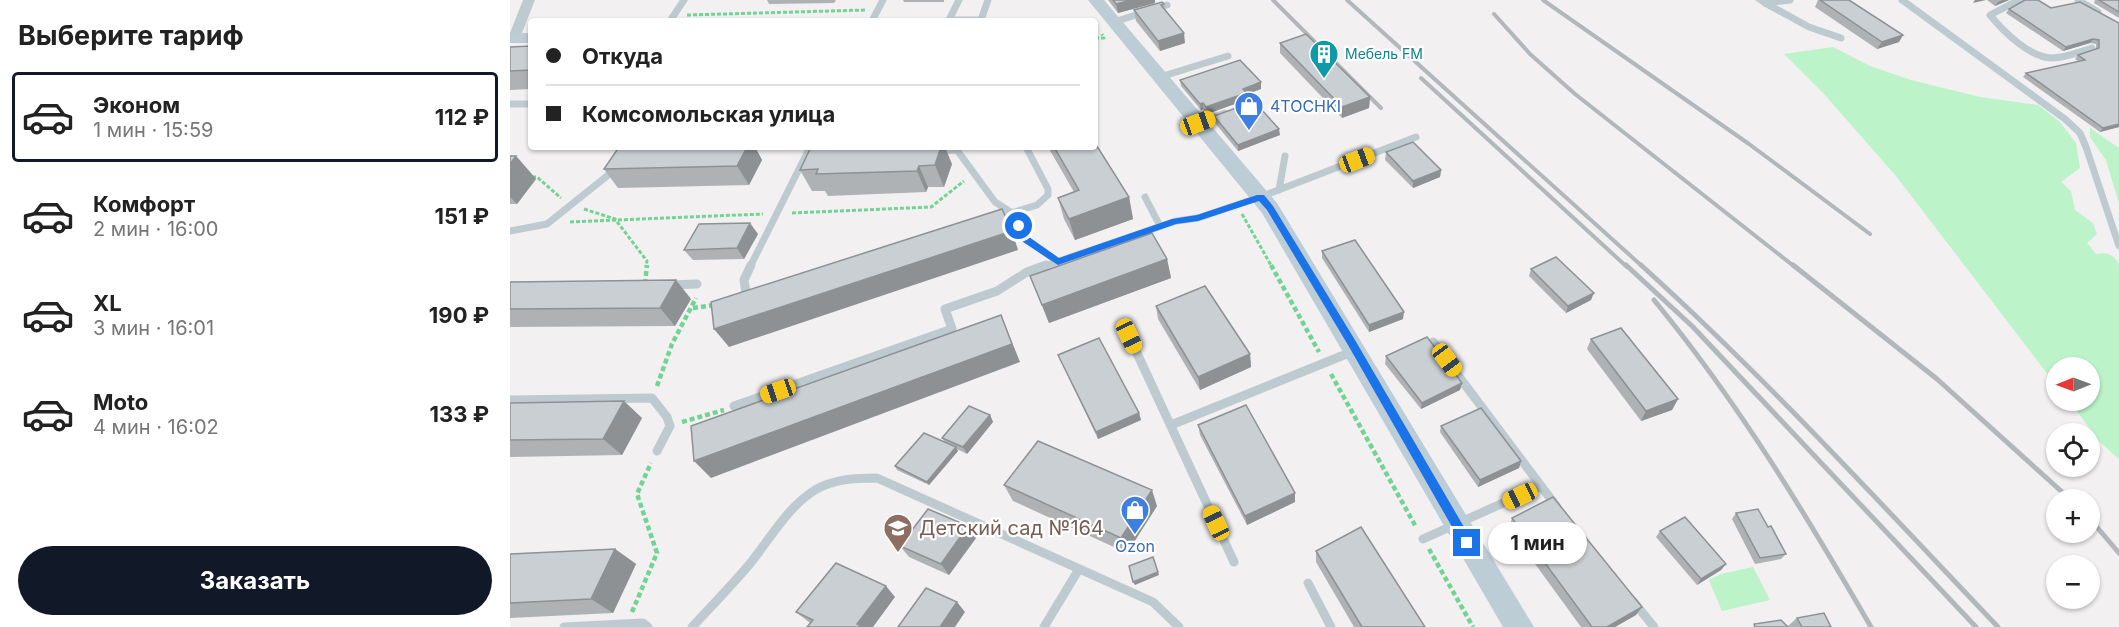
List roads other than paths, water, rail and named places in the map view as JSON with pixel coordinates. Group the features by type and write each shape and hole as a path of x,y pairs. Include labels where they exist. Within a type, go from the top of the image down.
{"main road":[{"path":"1096,0 1103,25 1160,77 1198,123 1270,194 1270,208 1518,627"}],"street":[{"path":"518,38 529,0"}],"lane":[{"path":"672,18 684,0"},
{"path":"874,18 883,0"},
{"path":"950,18 959,0"},
{"path":"982,18 988,0"},
{"path":"1763,1 1790,0"},
{"path":"1902,0 2065,119 2080,133 2119,246"},
{"path":"2019,0 1990,15 2038,54 2054,57 2092,48"},
{"path":"2078,0 2103,15"},
{"path":"1763,1 1802,24 1841,38"},
{"path":"1103,25 1167,5"},
{"path":"1160,77 1228,56"},
{"path":"510,104 528,104"},
{"path":"1198,123 1236,109"},
{"path":"734,406 952,329 945,309 997,291 1027,272 1160,226 1198,218 1270,194 1416,137"},
{"path":"758,296 747,300 744,280 809,150"},
{"path":"924,152 957,150 995,202 1012,213 1026,239 1058,262"},
{"path":"990,220 1042,202 1049,191 1028,150"},
{"path":"1270,194 1285,156"},
{"path":"510,231 547,224 607,176 621,157"},
{"path":"1145,197 1160,226"},
{"path":"645,285 697,284"},
{"path":"1129,336 1234,562"},
{"path":"1433,342 1562,512"},
{"path":"1171,425 1355,350"},
{"path":"510,400 652,398 667,417 670,426 657,452"},
{"path":"696,626 794,507 810,493 828,482 855,476 877,478 1153,602 1179,627"},
{"path":"1423,539 1541,486"},
{"path":"1044,627 1079,569"},
{"path":"1308,584 1331,627"},
{"path":"1625,592 1654,627"},
{"path":"564,627 643,623 648,627"}],"railway":[{"path":"1273,0 1381,108"},
{"path":"1347,0 1643,267"},
{"path":"1543,0 1749,144 1870,234"},
{"path":"1494,14 1530,54 1575,94 1795,267"},
{"path":"1421,78 1627,267"},
{"path":"1626,265 1692,326 1976,627"},
{"path":"1641,265 1778,397 1998,627"},
{"path":"1793,265 1937,379 2059,489"},
{"path":"1654,300 1742,418 1821,542 1871,627"},
{"path":"2100,531 2119,553"}],"place":[{"name":"Мебель FM","path":"1324,80"},
{"name":"4TOCHKI","path":"1249,132"},
{"name":"Ozon","path":"1135,536"},
{"name":"Детский сад №164","path":"898,554"}]}
